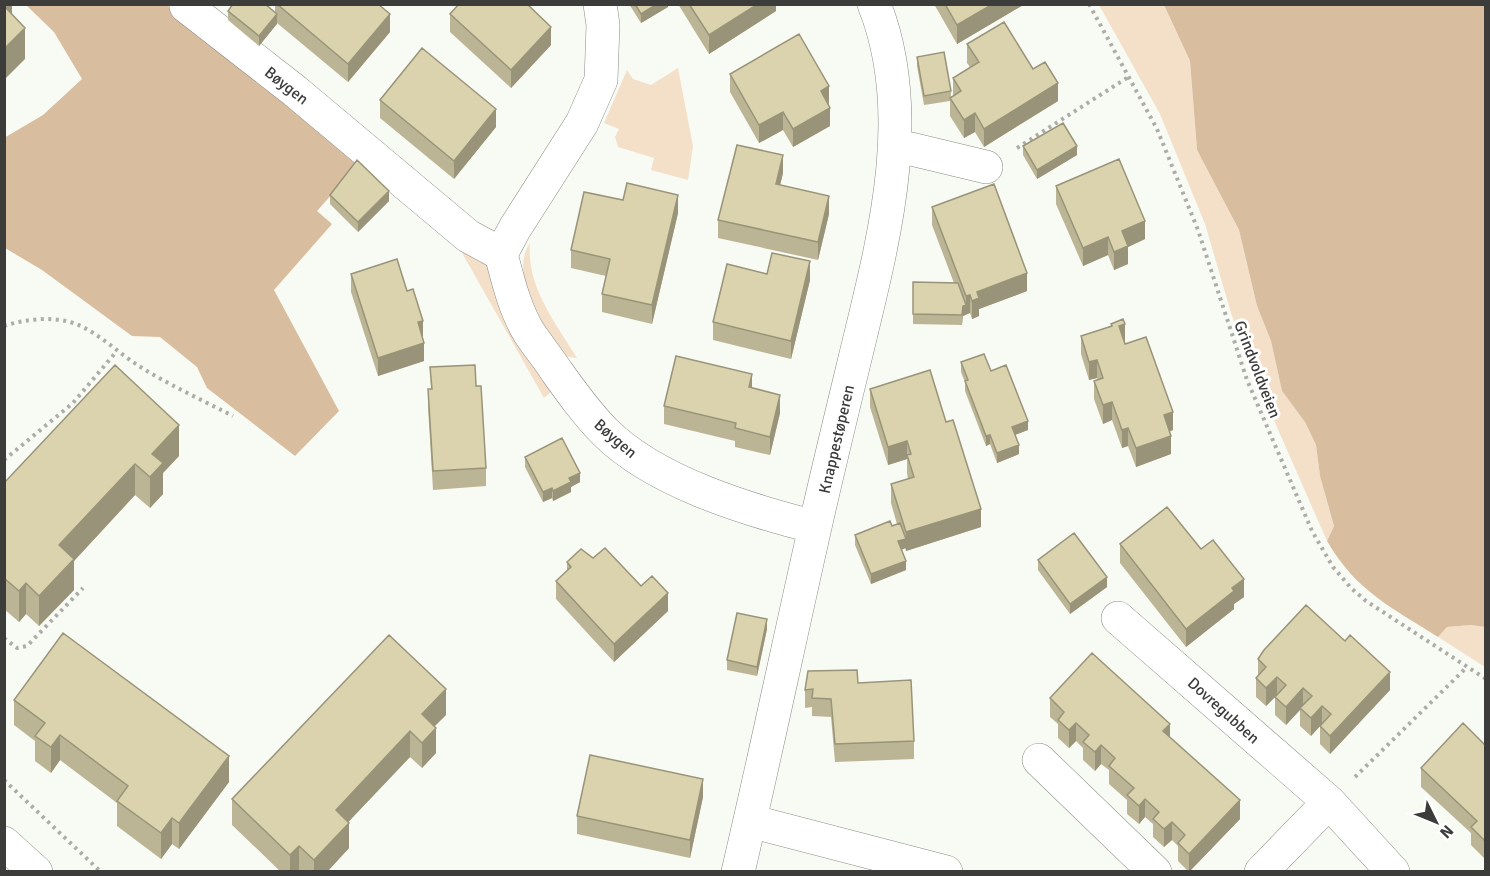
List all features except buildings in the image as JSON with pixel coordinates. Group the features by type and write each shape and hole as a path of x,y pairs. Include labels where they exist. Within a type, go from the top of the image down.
{"street":[{"path":"501,254 520,219 582,123 601,80 603,25 600,4"},
{"name":"Knappestøperen","path":"738,872 815,527 881,250 894,148 890,63 884,30 874,4"},
{"name":"Bøygen","path":"186,6 296,91 468,236 501,254 513,298 528,330 579,404 607,434 642,461 690,485 771,516 815,527"},
{"path":"894,148 986,167"},
{"name":"Dovregubben","path":"1118,618 1329,802 1393,872"},
{"path":"1039,760 1155,872"},
{"path":"1261,872 1329,802"},
{"path":"750,821 946,872"},
{"path":"4,843 36,872"}],"path":[{"name":"Grindvoldveien","path":"1089,4 1157,129 1178,179 1247,380 1322,550 1350,588 1366,601 1485,679"},
{"path":"986,167 1130,76"},
{"path":"4,326 29,320 51,319 72,322 86,329 141,368 233,416"},
{"path":"4,460 73,404 116,352"},
{"path":"4,638 17,648 27,646 83,588"},
{"path":"1329,802 1466,668"},
{"path":"4,780 101,872"}],"shaded area":[{"path":"166,4 214,45 359,156 356,167 317,211 332,224 274,290 339,411 295,456 207,388 197,367 160,337 132,336 42,270 5,248 4,138 43,115 82,79 54,32 26,5"},
{"path":"1099,5 1164,5 1190,61 1197,150 1239,230 1257,306 1271,341 1282,391 1305,422 1316,445 1320,476 1334,526 1327,541 1255,377 1231,313 1205,224 1160,114"},
{"path":"1164,5 1485,5 1485,627 1471,625 1447,627 1438,637 1390,607 1362,585 1338,558 1327,541 1334,526 1320,476 1316,445 1305,422 1282,391 1271,341 1257,306 1239,230 1197,150 1190,61"},
{"path":"678,68 693,146 688,180 651,170 654,158 618,147 615,137 619,129 604,123 627,70 633,79 651,85"},
{"path":"530,243 530,259 537,289 551,317 577,358 563,356 538,317 531,301 523,270 524,256"},
{"path":"461,251 491,258 550,377 551,392 544,398"},
{"path":"1471,625 1485,627 1485,667 1438,637 1447,627"}]}
